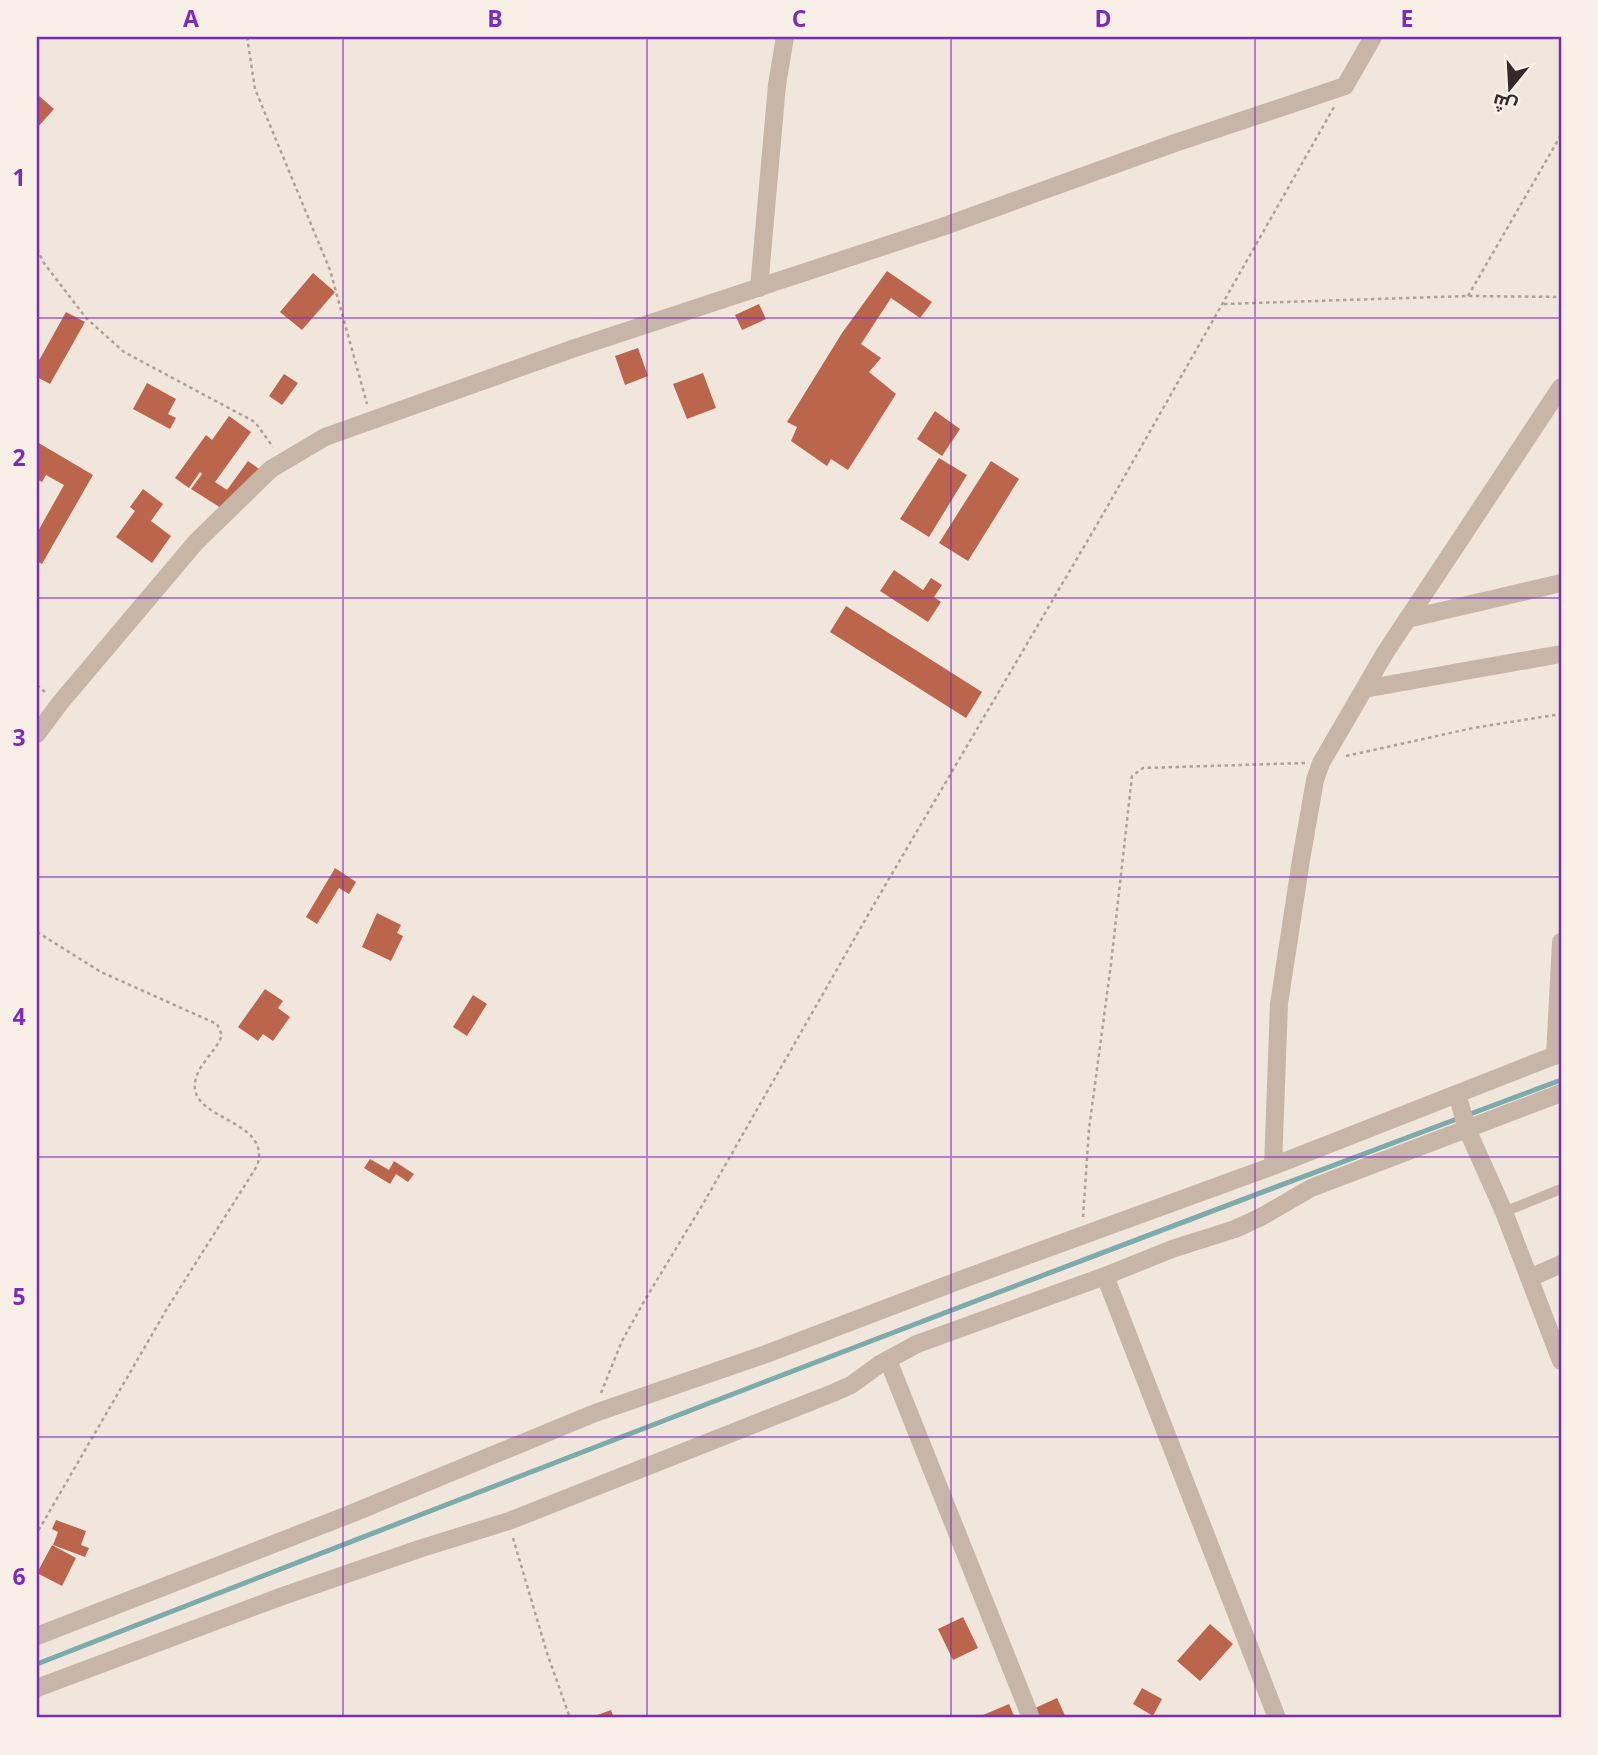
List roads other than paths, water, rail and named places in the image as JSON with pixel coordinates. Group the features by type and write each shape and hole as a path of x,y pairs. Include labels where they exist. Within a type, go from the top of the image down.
{"street":[{"path":"759,288 777,85 785,37"},
{"path":"37,734 196,542 271,468 326,437 674,314 759,288 1345,86 1373,37"},
{"path":"1273,1166 1279,1004 1315,780 1321,762 1407,619 1561,387"},
{"path":"1407,619 1561,583"},
{"path":"1364,689 1561,654"},
{"path":"37,1636 348,1515 595,1413 766,1353 1458,1098 1558,1055 1561,942"},
{"path":"37,1688 280,1597 509,1521 833,1393 851,1385 917,1344 1172,1249 1235,1229 1311,1188 1466,1125 1561,1093"},
{"path":"1458,1098 1466,1125 1557,1338 1561,1361"},
{"path":"1530,1278 1561,1264"},
{"path":"1105,1276 1276,1718"},
{"path":"888,1360 1031,1718"}],"lane":[{"path":"1504,1212 1561,1189"}],"waterway":[{"path":"37,1664 798,1369 1561,1080"}]}
